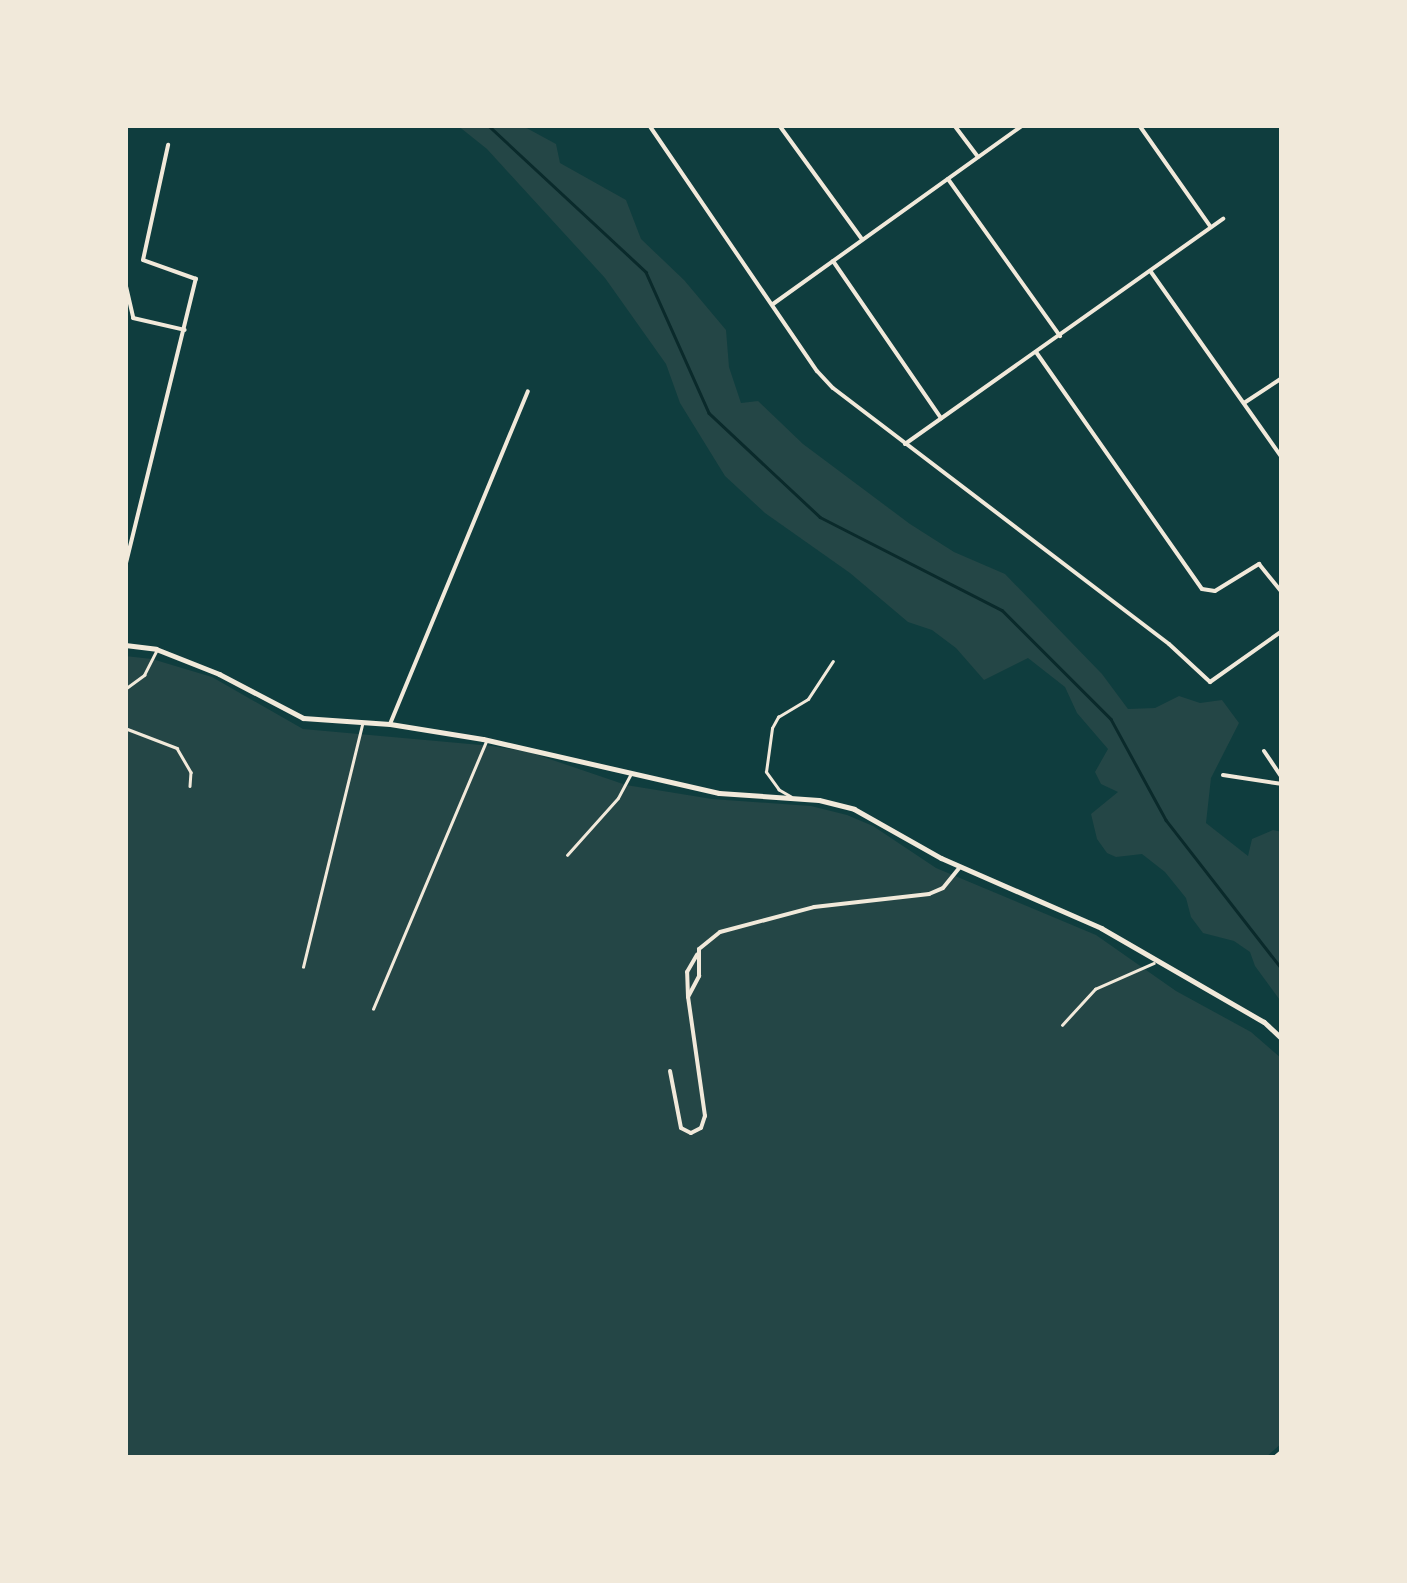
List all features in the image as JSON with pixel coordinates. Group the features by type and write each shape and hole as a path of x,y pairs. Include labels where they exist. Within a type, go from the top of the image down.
{"street":[{"path":"648,125 825,380 905,444 1168,644 1210,682 1282,631"},
{"path":"779,125 862,240"},
{"path":"954,125 978,157"},
{"path":"773,304 1023,125"},
{"path":"1139,125 1210,226"},
{"path":"125,566 196,278 143,260 168,145"},
{"path":"948,179 1060,336"},
{"path":"905,444 1223,219"},
{"path":"833,261 941,418"},
{"path":"1151,272 1282,458"},
{"path":"125,282 133,318"},
{"path":"125,320 133,318 185,330"},
{"path":"1036,352 1202,589 1215,591 1259,564 1282,592"},
{"path":"1243,404 1282,378"},
{"path":"390,724 528,391"},
{"path":"125,645 156,649 219,674 303,718 390,724 486,740 719,794 793,798 854,809 960,866 1102,928 1264,1022 1282,1039"},
{"path":"1264,751 1282,781"},
{"path":"1223,775 1282,781"},
{"path":"670,1071 680,1128 690,1133 701,1128 706,1116 687,972 697,955 720,932 781,913 929,894 943,888 960,866"},
{"path":"688,997 699,976 697,955"},
{"path":"1274,1458 1282,1451"}],"lane":[{"path":"125,689 144,675 156,649"},
{"path":"793,798 779,790 766,772 772,728 778,718 808,699 833,662"},
{"path":"303,967 362,725"},
{"path":"125,728 177,748 190,772 190,786"},
{"path":"373,1008 486,740"},
{"path":"567,855 618,798 630,775"},
{"path":"1062,1026 1095,990 1156,962"}],"shaded area":[{"path":"457,125 521,125 556,144 560,163 626,200 641,239 684,280 726,330 729,367 741,403 758,401 803,444 910,524 954,552 1005,574 1102,674 1128,709 1155,708 1179,696 1200,703 1222,700 1239,723 1211,778 1206,823 1248,856 1252,839 1273,830 1282,832 1282,1003 1255,966 1250,952 1234,941 1203,933 1191,917 1186,898 1165,872 1142,854 1116,857 1107,853 1097,839 1091,814 1118,792 1101,784 1095,772 1108,749 1077,713 1065,687 1028,658 984,680 956,648 932,630 908,622 850,573 765,513 725,476 680,403 666,364 605,278 487,149"},
{"path":"125,656 152,659 212,677 303,729 492,746 529,752 626,785 712,799 811,806 847,815 873,826 936,868 1096,935 1176,991 1251,1032 1282,1059 1282,1443 1265,1458 125,1458"}],"waterway":[{"path":"488,125 646,272 709,413 820,517 1002,610 1111,719 1166,820 1282,969"}]}
